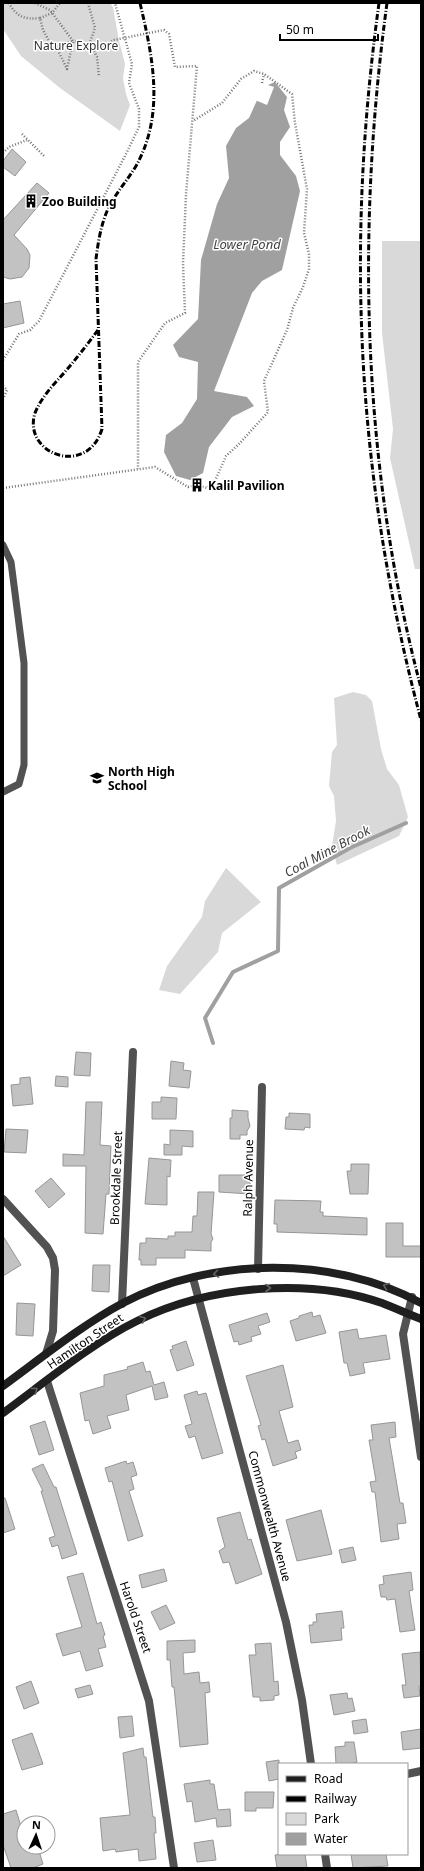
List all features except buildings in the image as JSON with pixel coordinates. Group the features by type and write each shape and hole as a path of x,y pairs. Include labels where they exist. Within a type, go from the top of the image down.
{"main road":[{"name":"Hamilton Street","path":"3,1386 46,1354 122,1304 147,1292 193,1278 258,1269 299,1268 340,1273 383,1285 412,1297 421,1303"},
{"name":"Hamilton Street","path":"3,1413 103,1341 137,1321 166,1309 199,1299 234,1291 264,1288 335,1292 381,1303 421,1319"}],"street":[{"name":"Brookdale Street","path":"122,1304 133,1052"},
{"name":"Ralph Avenue","path":"258,1269 262,1087"},
{"path":"3,1199 47,1247 53,1258 55,1270 54,1330 46,1354"},
{"name":"Commonwealth Avenue","path":"193,1278 286,1622 303,1706 311,1763"},
{"path":"412,1297 403,1334 421,1456"},
{"name":"Harold Street","path":"47,1381 149,1701 174,1868"},
{"path":"408,1774 421,1771"},
{"path":"325,1855 327,1868"}],"lane":[{"path":"3,545 11,562 24,663 25,735 24,765 19,784 3,792"}],"path":[{"path":"9,3 15,14 30,19 40,18 52,13 60,3"},
{"path":"35,3 50,10 72,41 67,69 56,46 49,41 43,30 40,18"},
{"path":"88,3 95,28 89,46"},
{"path":"3,360 18,334 30,330 39,321 126,154 138,127 139,109 129,83 132,64 115,3"},
{"path":"94,51 114,40 164,30 169,34 175,66 197,66 185,201 183,262 185,313 165,323 138,362 138,469"},
{"path":"56,46 72,41 89,46 97,57 99,77"},
{"path":"3,488 138,469 155,468 188,487 196,485 207,488 215,481 226,456 268,412 264,381 277,355 287,330 293,308 303,287 309,269 309,254 304,233 307,189 294,123 292,94 264,74 254,71 241,79 222,103 193,121"},
{"path":"262,83 264,74"},
{"path":"22,134 45,157"},
{"path":"3,154 9,147 27,140"},
{"path":"3,386 7,390 4,398"}],"green space":[{"name":"Nature Explore","path":"4,3 110,3 113,7 125,64 123,78 130,105 120,131 60,88 21,56 3,29"},
{"path":"382,241 421,241 421,569 415,569 390,458 393,429 382,333"},
{"path":"353,692 366,695 372,701 381,749 387,769 399,785 408,817 399,836 337,865 332,846 336,821 334,796 329,786 332,752 337,745 334,698"},
{"path":"226,868 261,902 222,933 218,952 180,994 159,990 167,966 202,917 205,901"}],"water":[{"name":"Lower Pond","path":"275,82 287,97 284,110 290,127 280,142 280,155 296,176 300,191 282,270 262,281 252,293 214,391 247,397 254,406 232,417 209,447 203,473 190,480 176,476 164,452 166,435 182,423 197,399 198,362 179,357 173,345 198,319 201,260 217,204 229,178 226,146 236,128 249,118 263,87"}],"pier":[{"path":"265,84 274,87 267,105 255,100 261,86"}],"waterway":[{"name":"Coal Mine Brook","path":"213,1043 205,1018 233,972 278,951 279,888 350,848 406,823"}],"railway":[{"path":"98,330 48,392 35,413 34,427 38,440 47,449 58,455 71,456 83,453 94,444 102,429 96,259 102,227 108,209 136,166 145,146 151,126 153,106 154,86 152,65 140,3"},
{"path":"379,3 368,95 362,185 360,275 363,364 371,452 383,541 399,630 421,720"},
{"path":"387,3 377,89 371,175 369,261 370,347 376,433 386,519 401,604 421,688"}],"place":[{"name":"Zoo Building","path":"31,201"},
{"name":"Kalil Pavilion","path":"197,485"},
{"name":"North High School","path":"97,778"}]}
